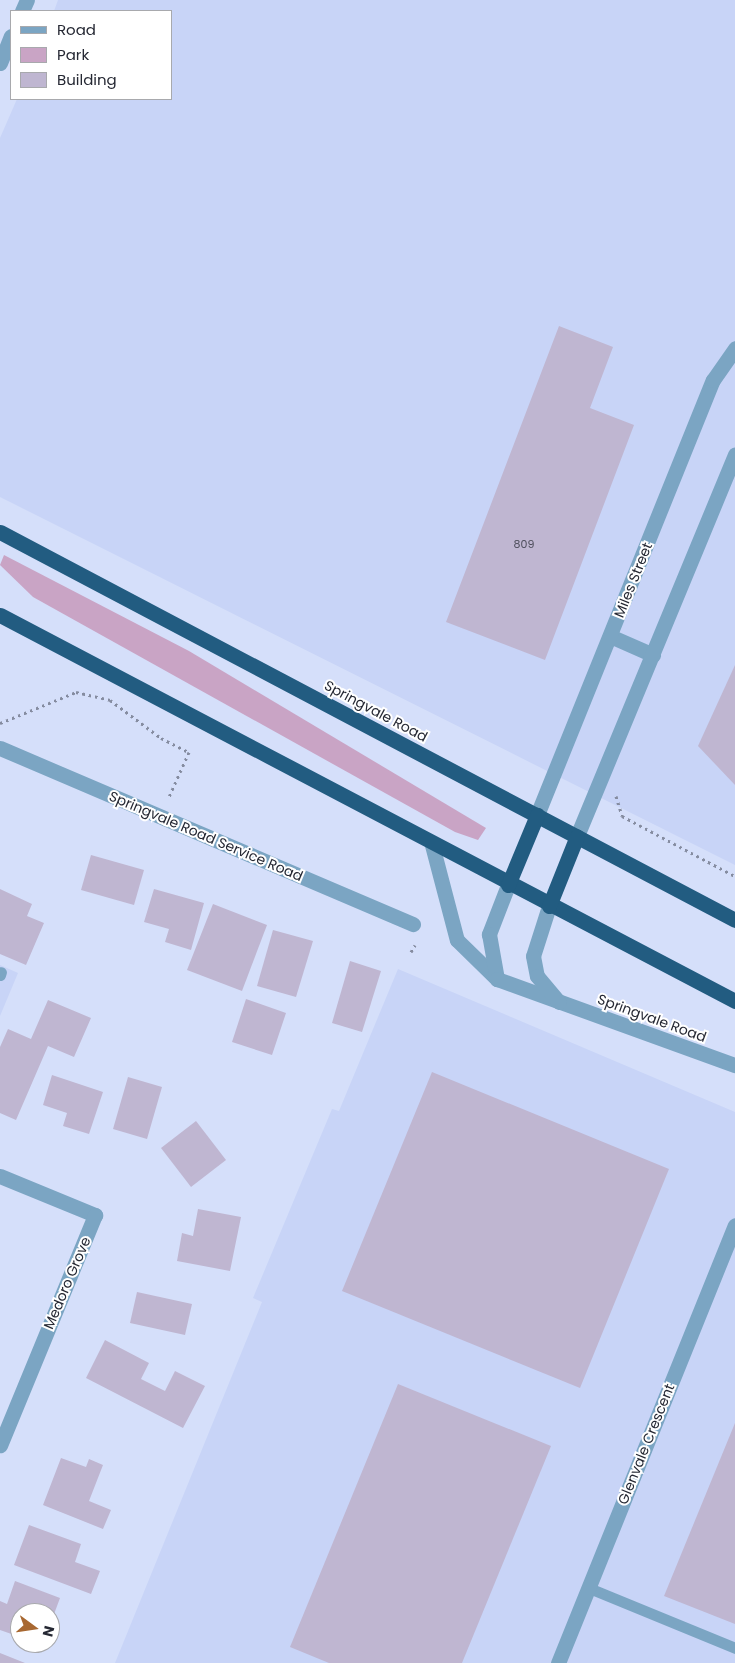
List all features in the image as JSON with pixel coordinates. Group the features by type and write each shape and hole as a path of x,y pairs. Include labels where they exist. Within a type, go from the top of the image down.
{"highway":[{"name":"Springvale Road","path":"0,532 735,920"},
{"path":"0,615 508,885 735,1001"},
{"path":"508,885 537,815"},
{"path":"549,906 577,836"}],"street":[{"path":"0,63 10,38"},
{"name":"Miles Street","path":"537,815 713,380 735,348"},
{"path":"577,836 735,454"},
{"path":"610,636 653,654"},
{"name":"Springvale Road Service Road","path":"0,748 413,924"},
{"path":"432,845 457,940 496,979"},
{"path":"496,979 488,934 508,885"},
{"path":"549,906 533,956 537,976 558,1002"},
{"name":"Springvale Road","path":"496,979 735,1065"},
{"name":"Medoro Grove","path":"0,1176 95,1215 0,1445"},
{"name":"Glenvale Crescent","path":"558,1663 735,1225"}],"lane":[{"path":"589,1588 735,1648"}],"path":[{"path":"0,723 76,692 94,694 128,711 161,738 188,752 161,817"},
{"path":"622,816 735,876"}],"shaded area":[{"path":"58,0 735,0 735,865 0,497 0,138 17,100 172,100 172,10 54,10"},
{"path":"0,965 18,973 0,1016"},
{"path":"398,969 735,1112 735,1663 115,1663 262,1302 253,1298 332,1109 339,1111"}],"green space":[{"path":"4,555 189,651 486,828 478,840 455,832 33,597 0,565"}],"building":[{"path":"559,326 613,347 590,408 634,425 545,660 446,622"},
{"path":"735,665 735,785 698,746"},
{"path":"91,855 144,870 134,905 81,890"},
{"path":"0,889 32,904 27,916 44,923 26,965 0,954"},
{"path":"154,889 204,903 191,950 165,942 169,929 144,922"},
{"path":"213,904 267,925 242,991 187,970"},
{"path":"273,930 313,941 296,997 257,986"},
{"path":"350,961 381,971 362,1032 332,1023"},
{"path":"246,999 286,1013 272,1055 232,1042"},
{"path":"48,1000 91,1018 74,1057 48,1046 16,1120 0,1113 0,1047 8,1029 31,1039"},
{"path":"432,1072 669,1169 580,1388 342,1291"},
{"path":"52,1075 103,1092 89,1134 63,1126 67,1113 43,1105"},
{"path":"128,1077 162,1087 147,1139 113,1129"},
{"path":"196,1121 226,1160 191,1187 161,1148"},
{"path":"198,1209 241,1217 230,1271 177,1261 182,1233 193,1236"},
{"path":"137,1292 192,1304 185,1335 130,1323"},
{"path":"105,1340 149,1363 141,1379 165,1391 175,1371 205,1386 183,1428 86,1378"},
{"path":"398,1384 551,1446 462,1663 329,1663 290,1647"},
{"path":"735,1423 735,1624 664,1596"},
{"path":"61,1458 86,1467 89,1459 103,1465 89,1501 111,1510 103,1529 43,1505"},
{"path":"29,1525 81,1544 75,1562 100,1571 91,1594 14,1565"},
{"path":"15,1581 60,1598 58,1603 10,1603 10,1634 0,1630 0,1601 7,1604"},
{"path":"0,1653 25,1663 0,1663"}]}
